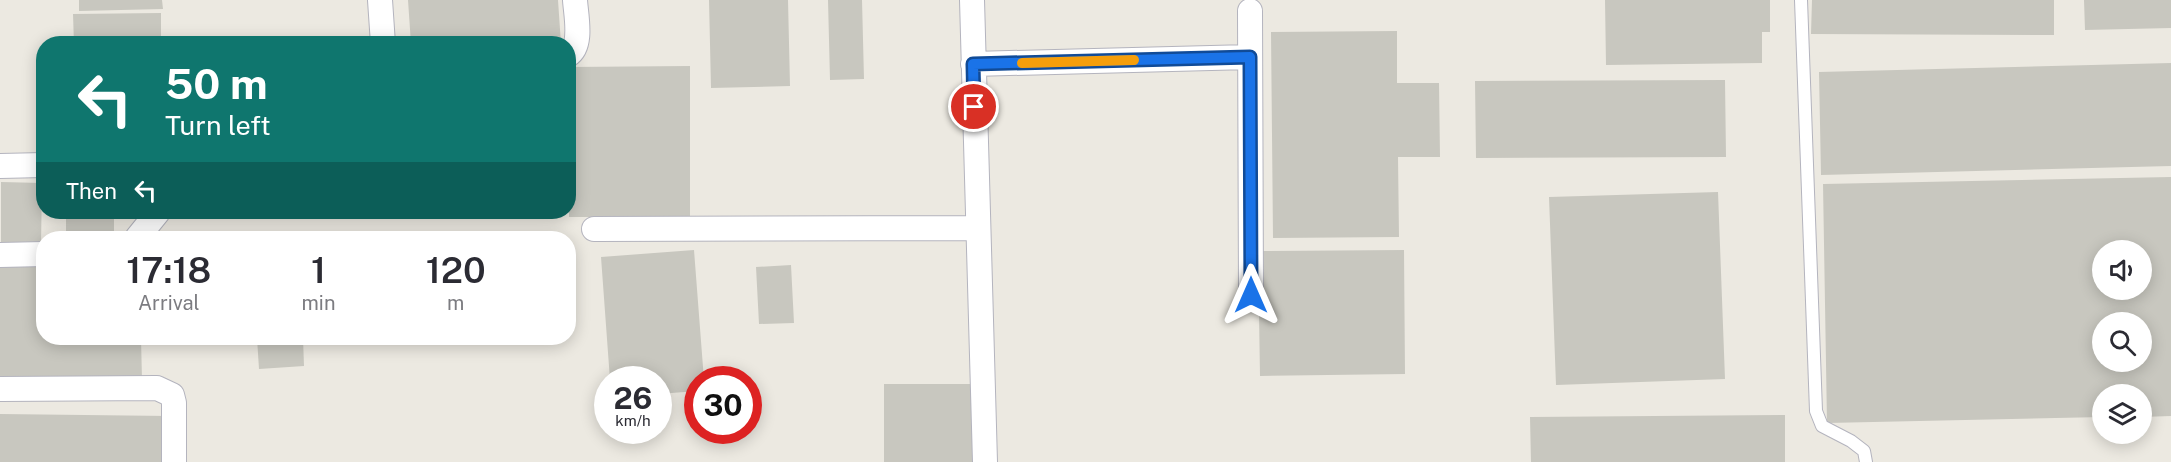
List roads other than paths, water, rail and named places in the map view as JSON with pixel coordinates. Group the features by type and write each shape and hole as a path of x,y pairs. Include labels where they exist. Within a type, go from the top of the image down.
{"street":[{"path":"380,0 382,36"},
{"path":"575,0 576,46"},
{"path":"972,0 985,462"},
{"path":"1250,11 1251,295"},
{"path":"973,64 1250,57"},
{"path":"0,166 36,165"},
{"path":"594,229 978,228"},
{"path":"0,255 36,254"},
{"path":"0,389 157,388 172,395 174,403 174,462"}],"lane":[{"path":"1801,0 1816,411 1822,426 1851,441 1864,451 1866,462"}]}
